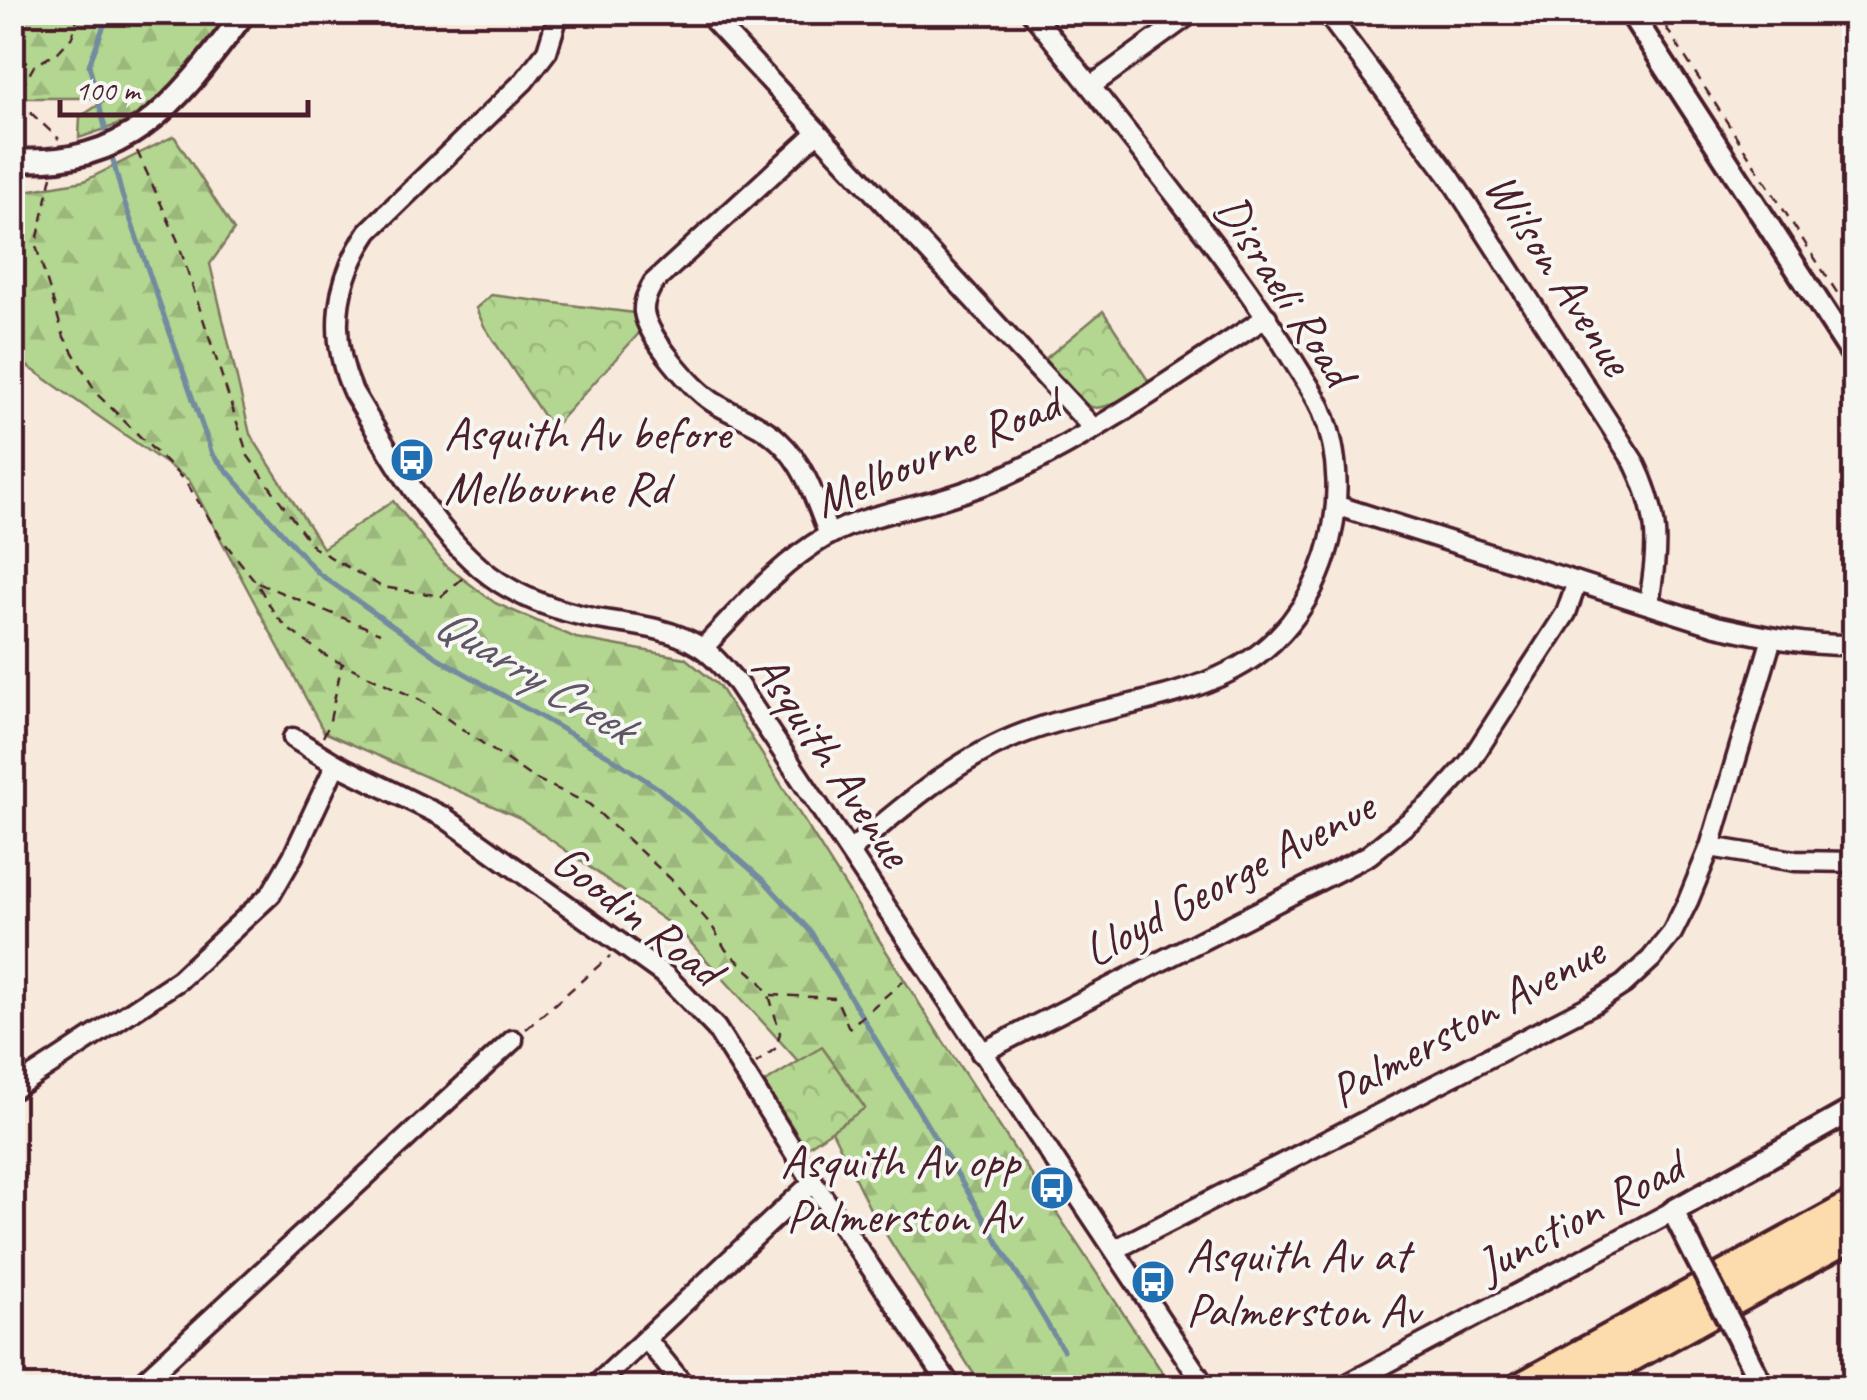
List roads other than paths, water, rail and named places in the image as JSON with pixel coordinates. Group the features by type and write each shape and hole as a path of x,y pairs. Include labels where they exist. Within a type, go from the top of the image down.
{"highway":[{"path":"1522,1388 1854,1206"},
{"path":"1572,1388 1854,1234"},
{"path":"1500,1388 1662,1311"},
{"path":"1582,1388 1623,1360"}],"street":[{"path":"12,160 56,158 113,146 146,126 176,101 245,12"},
{"name":"Asquith Avenue","path":"559,12 548,51 524,81 369,231 355,252 339,298 338,346 353,392 442,530 487,574 508,588 569,613 664,631 703,648 720,664 752,704 1206,1388"},
{"path":"706,12 1093,428"},
{"name":"Disraeli Road","path":"850,851 960,766 1020,734 1086,713 1179,693 1235,670 1279,637 1307,598 1326,556 1338,506 1335,456 1321,408 1267,318 1236,272 1031,12"},
{"path":"1090,86 1193,12"},
{"name":"Wilson Avenue","path":"1326,12 1449,176 1634,462 1655,518 1657,551 1650,604"},
{"path":"1630,12 1854,357"},
{"path":"818,132 652,284 644,312 655,337 694,388 758,424 797,461 829,535"},
{"name":"Melbourne Road","path":"703,648 765,582 829,535 877,515 944,498 1003,477 1093,428 1267,318"},
{"path":"1338,506 1716,626 1826,646 1854,645"},
{"name":"Lloyd George Avenue","path":"981,1053 1370,855 1403,830 1469,764 1566,613 1577,582"},
{"name":"Palmerston Avenue","path":"1116,1250 1593,1004 1651,960 1672,933 1710,847 1772,638"},
{"name":"Goodin Road","path":"293,738 336,764 444,817 679,989 716,1028 813,1182 952,1388"},
{"path":"12,1090 178,980 271,894 336,764"},
{"path":"1710,847 1795,861 1854,862"},
{"path":"136,1388 513,1040"},
{"name":"Junction Road","path":"1340,1388 1673,1212 1854,1109"},
{"path":"593,1388 813,1182"},
{"path":"1673,1212 1763,1388"},
{"path":"647,1340 686,1388"}],"waterway":[{"name":"Quarry Creek","path":"108,139 89,65 109,12"},
{"name":"Quarry Creek","path":"110,149 122,195 212,454 318,573 438,658 658,788 765,882 811,932 1063,1350"}],"place":[{"name":"Asquith Av before Melbourne Rd","path":"412,460"},
{"name":"Asquith Av opp Palmerston Av","path":"1052,1188"},
{"name":"Asquith Av at Palmerston Av","path":"1153,1282"}]}
